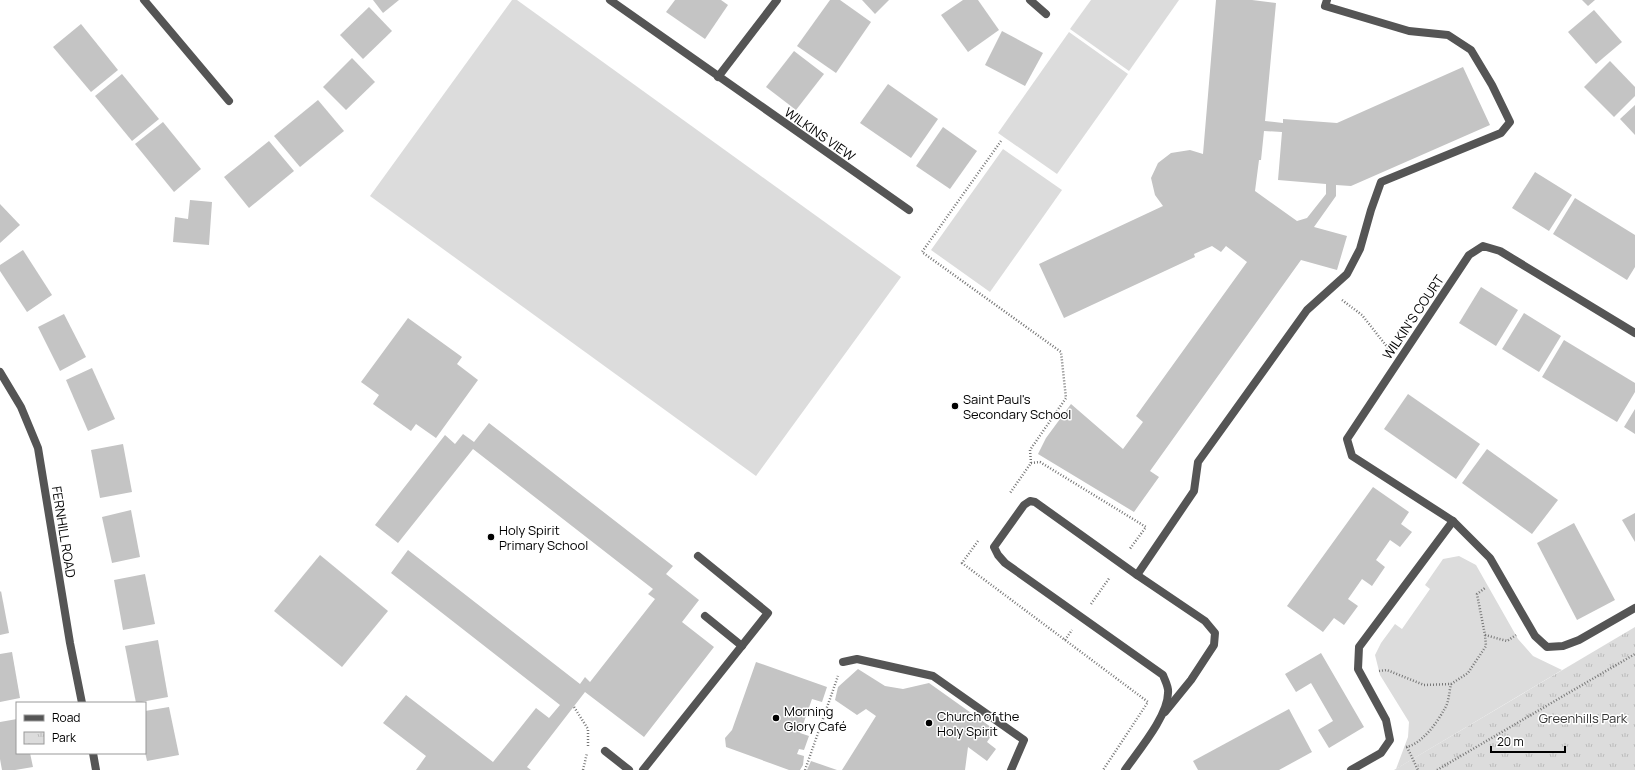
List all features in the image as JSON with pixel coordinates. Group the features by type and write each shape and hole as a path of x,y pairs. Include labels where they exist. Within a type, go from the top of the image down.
{"street":[{"path":"144,0 229,101"},
{"name":"WILKINS VIEW","path":"610,0 909,210"},
{"path":"718,77 777,0"},
{"path":"1030,0 1046,14"},
{"path":"1137,575 1194,491 1198,462 1307,310 1347,274 1360,249 1381,182 1501,133 1510,122 1492,85 1471,50 1448,35 1409,31 1326,6 1327,0"},
{"name":"WILKIN'S COURT","path":"1635,333 1500,251 1483,246 1469,255 1347,439 1352,456 1453,522 1490,558 1535,636 1547,647 1563,646 1579,640 1635,608"},
{"name":"FERNHILL ROAD","path":"0,372 21,407 38,448 70,643 82,702"},
{"path":"1125,770 1164,714 1191,680 1214,645 1215,633 1204,621 1036,502 1030,501 1024,505 994,547 998,555 1005,563 1163,676 1167,684 1168,693 1164,714"},
{"path":"1351,770 1381,752 1390,740 1386,720 1358,669 1359,647 1453,522"},
{"path":"642,770 768,612 698,556"},
{"path":"705,616 742,646"},
{"path":"843,662 857,659 933,676 1024,740 1011,770"},
{"path":"605,751 629,770"},
{"path":"93,754 96,770"}],"path":[{"path":"1001,141 922,252 1062,352 1066,398 1030,450 1030,463 1009,494"},
{"path":"1329,291 1362,315 1391,351 1400,357"},
{"path":"979,538 962,563 1148,702 1103,770"},
{"path":"1376,671 1387,670 1424,684 1451,684 1468,674 1486,646 1477,594 1485,588"},
{"path":"1485,636 1507,640 1520,633"},
{"path":"1439,770 1635,654"},
{"path":"805,770 843,662"},
{"path":"1407,747 1417,742 1433,727 1446,707 1451,684"},
{"path":"574,707 588,729 587,754 583,770"},
{"path":"1390,740 1407,747 1418,770"}],"green space":[{"path":"512,0 517,0 901,277 756,476 370,196"},
{"path":"1091,0 1179,0 1129,71 1070,29"},
{"path":"1069,32 1128,74 1057,174 998,133"},
{"path":"1003,149 1062,190 990,292 931,250"},
{"path":"1459,556 1476,565 1518,639 1533,656 1562,670 1396,769 1408,737 1409,722 1380,675 1375,655 1381,643 1395,624 1402,629 1430,589 1425,585 1443,559"},
{"name":"Greenhills Park","path":"1635,627 1635,770 1394,770"}],"building":[{"path":"373,0 399,0 383,13"},
{"path":"675,0 721,0 728,5 705,39 666,12"},
{"path":"830,0 840,0 871,22 836,73 797,46"},
{"path":"862,0 889,0 875,14"},
{"path":"963,0 978,0 999,30 968,52 941,15"},
{"path":"1216,0 1252,0 1276,3 1265,121 1283,123 1283,119 1337,123 1463,67 1490,125 1351,186 1336,185 1336,196 1314,227 1347,236 1337,270 1301,260 1150,471 1159,477 1134,512 1038,454 1046,438 1071,404 1123,449 1143,422 1136,416 1247,262 1226,246 1221,252 1212,246 1194,254 1195,257 1064,318 1039,264 1163,206 1155,195 1151,178 1158,163 1171,153 1190,150 1203,154","holes":["1264,131 1282,132 1278,180 1326,184 1326,194 1307,218 1297,221 1255,191 1259,160 1261,160"]},
{"path":"1582,0 1595,0 1588,6"},
{"path":"369,7 392,31 363,59 340,35"},
{"path":"1594,10 1622,42 1596,64 1568,32"},
{"path":"81,24 118,70 91,92 53,47"},
{"path":"1002,31 1043,53 1025,86 985,65"},
{"path":"794,51 824,74 796,110 766,87"},
{"path":"352,58 375,82 346,110 323,87"},
{"path":"1610,61 1635,87 1635,96 1614,117 1584,87"},
{"path":"122,74 159,119 132,141 95,96"},
{"path":"888,84 938,119 911,158 860,123"},
{"path":"318,100 344,131 300,167 274,136"},
{"path":"1635,105 1635,135 1620,119"},
{"path":"163,122 201,169 174,192 135,144"},
{"path":"943,127 977,151 950,189 916,166"},
{"path":"269,141 294,171 249,208 224,177"},
{"path":"1535,172 1572,195 1549,231 1512,208"},
{"path":"1575,198 1635,235 1635,267 1627,280 1553,234"},
{"path":"190,200 212,202 209,245 173,242 175,217 188,219"},
{"path":"0,204 20,225 0,243"},
{"path":"23,250 52,295 27,312 0,271 0,265"},
{"path":"1481,287 1518,310 1496,346 1459,323"},
{"path":"1524,313 1561,336 1539,372 1502,349"},
{"path":"64,314 86,357 60,371 38,327"},
{"path":"408,318 462,357 457,364 478,380 436,438 416,424 411,431 373,404 379,395 361,382"},
{"path":"1564,340 1635,383 1635,392 1617,422 1542,377"},
{"path":"92,368 115,419 88,431 66,380"},
{"path":"1408,394 1480,444 1456,479 1384,429"},
{"path":"1635,409 1635,434 1624,427"},
{"path":"489,423 673,566 666,574 699,600 682,622 714,647 644,737 585,692 527,767 531,770 416,770 426,756 383,723 406,695 493,762 536,708 549,718 560,705 391,573 408,550 580,684 585,677 590,682 655,599 648,594 653,589 473,449 398,543 375,525 445,435 455,444 463,434 474,442"},
{"path":"123,444 132,492 100,498 91,450"},
{"path":"1487,449 1558,500 1532,534 1462,483"},
{"path":"1373,487 1409,512 1401,524 1412,532 1400,547 1390,540 1376,560 1385,567 1372,586 1362,579 1348,599 1358,606 1344,625 1334,618 1323,632 1287,606"},
{"path":"131,510 140,557 112,563 102,517"},
{"path":"1635,513 1635,542 1622,520"},
{"path":"1574,523 1615,600 1577,620 1537,543"},
{"path":"320,555 388,611 342,667 274,611"},
{"path":"145,574 155,624 123,630 114,580"},
{"path":"1,591 9,633 0,635 0,592"},
{"path":"158,640 168,697 136,702 125,646"},
{"path":"12,652 20,698 0,702 0,654"},
{"path":"1321,653 1364,727 1329,748 1318,730 1333,721 1311,683 1296,692 1285,674"},
{"path":"756,662 827,687 822,702 812,699 800,733 809,736 804,750 799,749 797,754 804,756 803,765 800,770 789,770 726,747 725,738 732,730"},
{"name":"Church of the Holy Spirit","path":"858,669 885,686 903,689 929,683 995,730 987,742 996,749 987,761 968,747 965,770 842,770 876,716 866,709 857,715 835,700 838,687"},
{"path":"169,707 179,755 147,761 145,754 146,711"},
{"path":"1289,709 1312,752 1279,770 1198,770 1193,761"},
{"path":"16,719 16,754 30,754 33,767 15,770 2,770 0,759 0,722"},
{"path":"811,761 837,770 807,770"}],"place":[{"name":"Saint Paul's Secondary School","path":"955,406"},
{"name":"Holy Spirit Primary School","path":"491,537"},
{"name":"Morning Glory Café","path":"776,718"},
{"name":"Church of the Holy Spirit","path":"929,723"}]}
